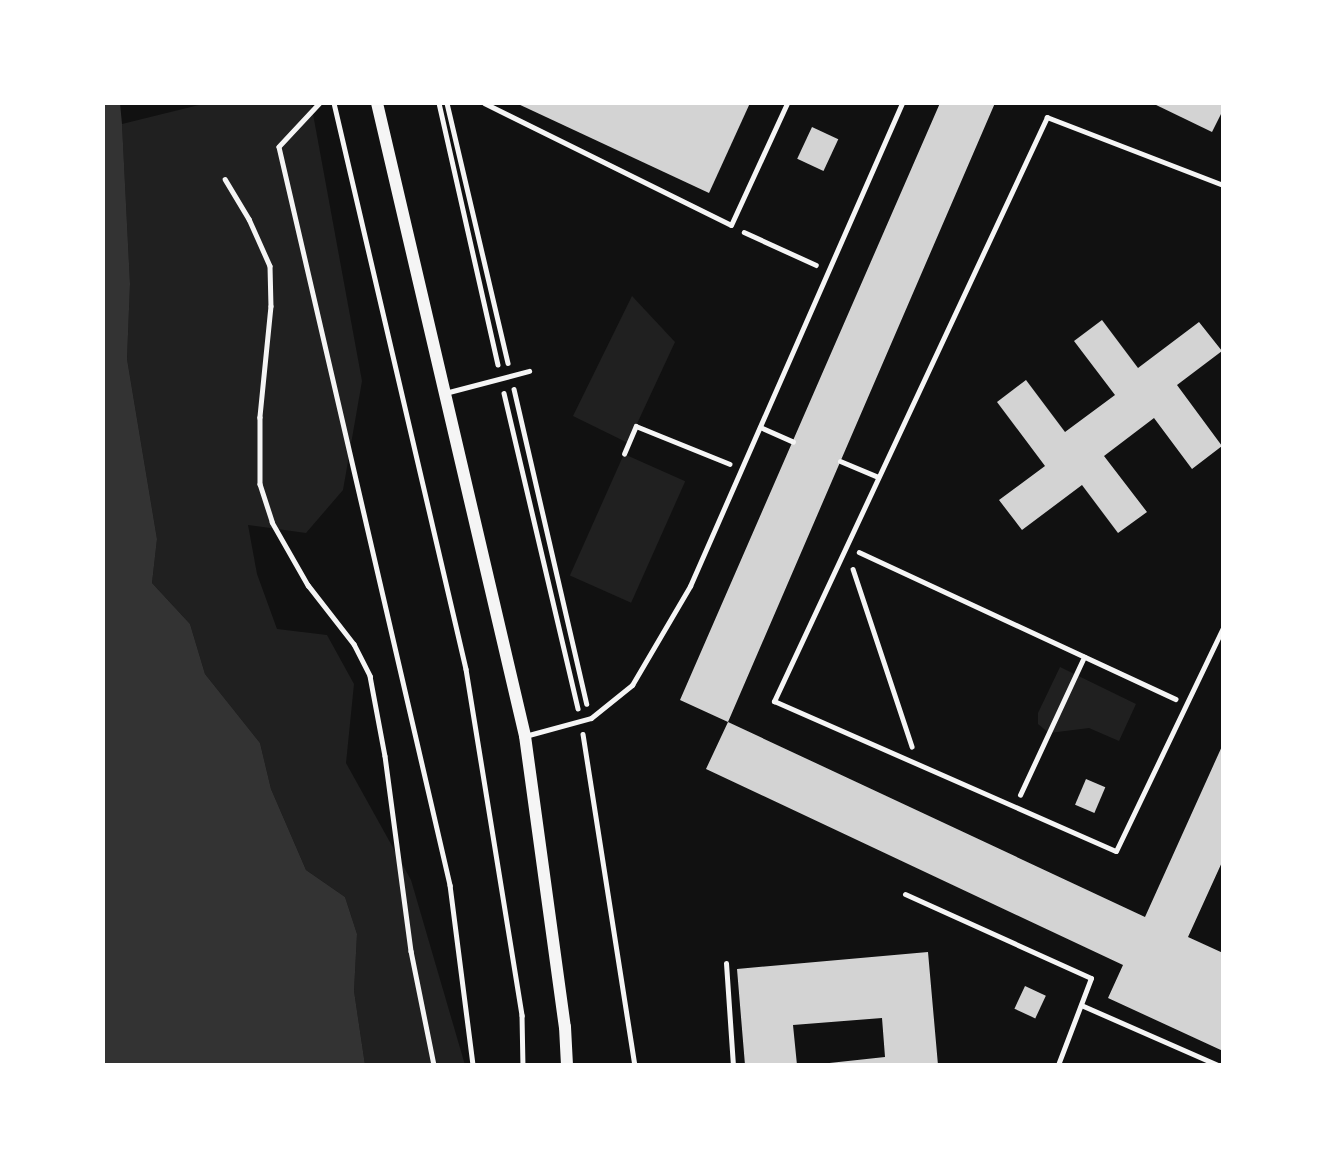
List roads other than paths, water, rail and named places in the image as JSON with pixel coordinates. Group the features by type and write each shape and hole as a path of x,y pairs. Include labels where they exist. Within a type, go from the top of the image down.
{"street":[{"path":"377,103 525,736 565,1027 567,1065"}],"lane":[{"path":"484,103 731,225 788,103"},
{"path":"525,736 591,718 632,685 690,586 902,103"},
{"path":"1223,185 1046,117 774,701 1116,851 1223,628"},
{"path":"445,393 529,371"},
{"path":"760,427 793,442"},
{"path":"840,461 878,477"},
{"path":"905,894 1091,978 1058,1065"},
{"path":"726,963 733,1065"},
{"path":"1081,1005 1218,1065"}]}
